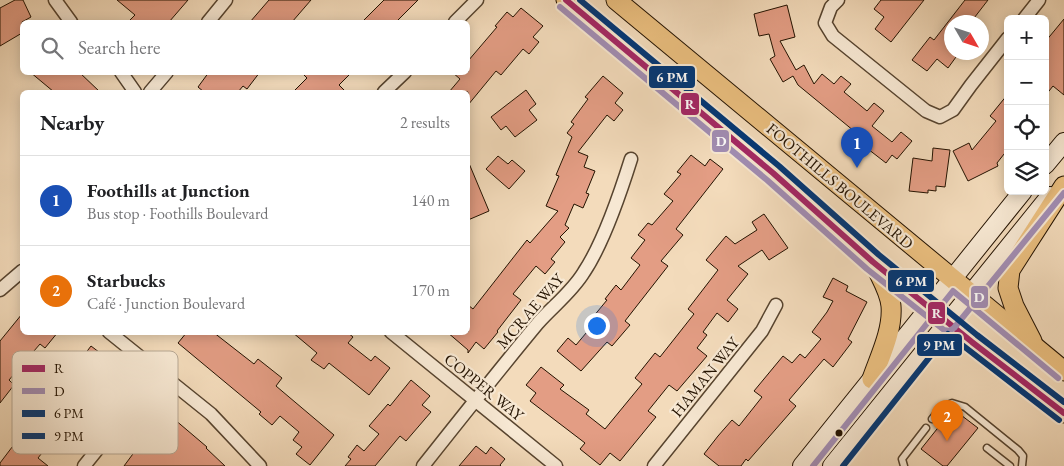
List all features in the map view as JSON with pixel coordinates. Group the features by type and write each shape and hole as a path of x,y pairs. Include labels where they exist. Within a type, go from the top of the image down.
{"main road":[{"name":"FOOTHILLS BOULEVARD","path":"566,0 773,173 874,262 947,322 1064,413"},
{"name":"FOOTHILLS BOULEVARD","path":"616,0 1064,371"},
{"path":"1049,160 1064,142"},
{"path":"832,466 1064,179"},
{"path":"1034,347 1008,288 1010,270 1064,186"},
{"path":"802,466 1020,195"},
{"path":"872,378 890,326 891,305 874,262"}],"street":[{"path":"55,0 70,20"},
{"path":"210,20 226,0"},
{"path":"457,20 477,0"},
{"path":"838,0 831,7 825,23 833,36 926,111 940,116 952,110 970,84 1004,43"},
{"path":"1027,15 1039,0"},
{"path":"123,75 134,90"},
{"path":"152,90 164,75"},
{"path":"393,90 403,75"},
{"name":"MCRAE WAY","path":"423,466 538,323 584,273 595,253 621,189 630,160"},
{"path":"0,290 20,272"},
{"name":"HAMAN WAY","path":"654,466 758,337 776,304"},
{"path":"113,335 132,351"},
{"name":"COPPER WAY","path":"395,335 556,466"},
{"path":"178,388 211,414 260,466"},
{"path":"84,466 94,454"}],"lane":[{"path":"932,419 941,408 952,403 965,407 1018,450 1023,456 1022,466"},
{"path":"904,466 902,459 926,428"},
{"path":"987,448 1010,466"}],"building":[{"path":"15,0 23,0 31,17 20,20 20,34 0,46 0,8"},
{"path":"117,0 188,0 171,20 130,20 135,15"},
{"path":"269,0 311,0 294,20 252,20"},
{"path":"384,0 418,0 398,20 364,20"},
{"path":"881,0 924,0 891,42 875,29 884,17 874,9"},
{"path":"965,0 988,0 976,15 953,15"},
{"path":"787,5 795,37 780,41 796,70 804,65 814,84 822,74 834,84 841,76 851,84 844,92 867,111 874,103 884,111 872,126 892,142 901,132 912,141 897,159 892,155 886,163 868,149 871,145 798,85 793,76 783,82 770,59 775,56 769,34 759,36 754,14"},
{"path":"521,8 543,26 533,37 539,42 529,54 523,49 501,75 496,71 470,103 470,90 451,90 460,79 455,75 470,75 470,59 497,27 495,26 507,12 513,17"},
{"path":"1064,19 1064,95 1053,86 1049,91 1049,37"},
{"path":"944,27 944,60 954,60 948,68 937,59 927,71 912,60 930,37 934,40"},
{"path":"34,75 82,75 98,90 52,90"},
{"path":"207,75 258,75 247,89 243,86 240,90 202,90 198,87"},
{"path":"304,75 349,75 339,85 344,90 295,90 307,78"},
{"path":"603,76 623,93 615,103 623,110 614,121 607,115 578,152 588,156 584,167 595,171 586,193 589,194 583,208 574,204 565,225 569,228 560,237 565,242 551,259 555,262 545,274 536,266 513,294 521,300 498,332 484,349 476,342 468,353 468,350 450,335 470,335 470,307 473,309 527,240 530,243 558,211 546,206 559,176 556,175 572,137 567,133 574,124 571,122 588,99 585,97"},
{"path":"526,90 536,104 529,110 537,120 515,137 506,126 501,130 491,117"},
{"path":"1004,99 1004,154 997,163 998,166 968,181 953,151 969,143 972,150 996,121 990,116"},
{"path":"933,148 950,150 945,187 936,186 936,191 928,190 928,193 909,191 913,158 932,161"},
{"path":"691,155 705,166 710,159 723,169 676,229 683,235 661,261 668,266 625,321 630,325 612,346 607,342 581,371 557,351 568,338 576,345 597,320 593,317 616,285 621,290 640,265 631,258 645,240 638,235 648,223 652,225 673,201 664,194 681,174 677,172"},
{"path":"498,156 508,164 512,160 525,171 509,189 486,169"},
{"path":"470,166 489,211 470,219"},
{"path":"764,214 788,248 769,260 762,250 738,266 748,274 727,300 738,309 728,322 717,313 703,332 707,335 697,348 707,356 677,391 669,385 648,411 656,417 620,461 610,453 600,465 580,449 585,443 530,401 536,393 526,385 541,367 564,385 560,389 589,410 586,414 605,429 642,384 635,378 655,353 660,357 694,314 688,309 718,270 706,260 726,236 735,244 757,230 752,222"},
{"path":"833,278 848,286 846,291 867,302 848,339 852,342 833,367 824,359 789,400 796,406 748,461 746,459 741,466 719,466 704,454 732,420 739,426 762,397 754,391 783,356 792,363 800,354 805,358 821,339 812,332 833,301 823,297"},
{"path":"20,316 20,335 56,335 45,348 40,344 34,351 12,351 12,377 9,380 12,383 12,388 0,403 0,341"},
{"path":"185,335 217,335 254,364 258,359 282,378 276,386 334,435 310,465 296,454 302,447 293,440 299,432 280,416 272,425 259,414 261,412 178,343"},
{"path":"296,335 351,335 353,337 348,343 371,361 375,356 390,368 369,395 329,363 324,369 311,360 317,353"},
{"path":"91,346 98,351 87,351"},
{"path":"411,380 430,396 422,405 431,412 406,441 400,436 375,466 345,466 351,459 348,457 357,445 364,451 379,434 369,426 388,404 390,406"},
{"path":"953,409 978,428 947,466 943,466 921,449"},
{"path":"178,422 207,447 225,466 124,466 133,454 178,454"},
{"path":"476,446 486,454 491,447 505,459 501,466 459,466"},
{"path":"12,447 12,454 41,454 38,458 48,466 0,466 0,463"}],"transit line":[{"name":"R","path":"566,0 773,173 873,262 1064,413"},
{"path":"580,0 779,166 879,255 977,335 1064,402"},
{"name":"D","path":"560,7 767,180 867,269 944,330 949,331 954,328 1064,193"},
{"name":"D","path":"813,466 953,291 1058,378"},
{"path":"843,466 948,334 1059,420"}],"place":[{"name":"Foothills at Junction","path":"857,168"},
{"name":"Starbucks","path":"947,441"}]}
